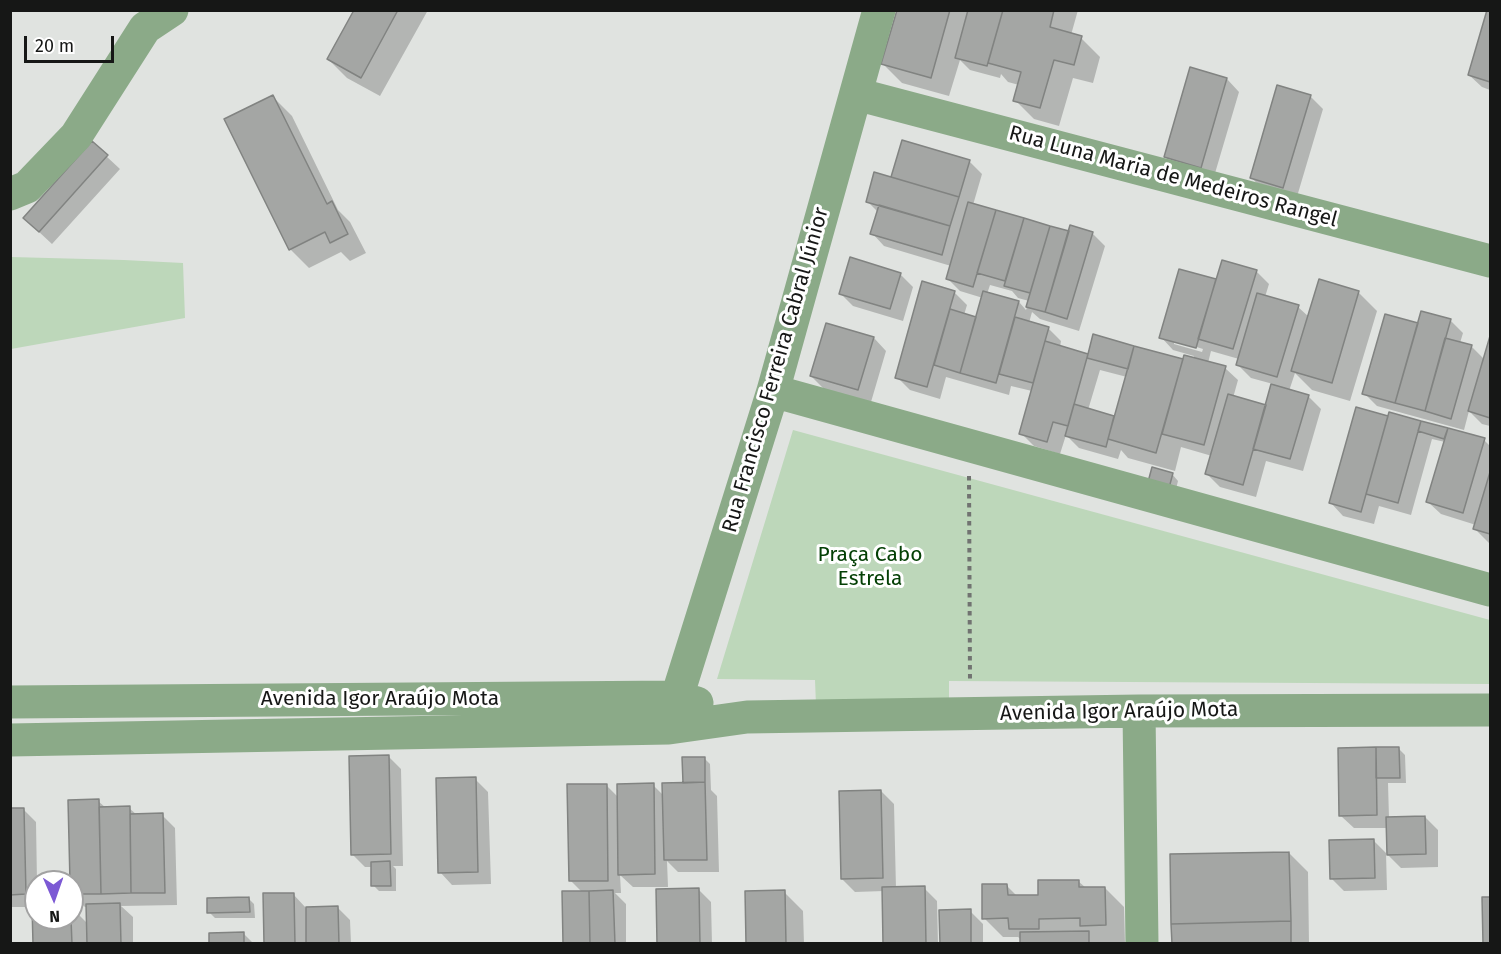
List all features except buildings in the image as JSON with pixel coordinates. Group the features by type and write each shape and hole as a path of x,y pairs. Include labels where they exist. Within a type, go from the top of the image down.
{"street":[{"path":"10,194 27,187 76,136 145,28 172,10"},
{"name":"Rua Francisco Ferreira Cabral Júnior","path":"673,712 773,391 879,10"},
{"name":"Rua Luna Maria de Medeiros Rangel","path":"855,94 1491,261"},
{"path":"773,391 1491,590"},
{"name":"Avenida Igor Araújo Mota","path":"10,702 673,712 747,717 1139,711 1491,710"},
{"path":"1139,711 1142,944"},
{"name":"Avenida Igor Araújo Mota","path":"10,740 673,712"}],"path":[{"path":"969,445 970,714"}],"green space":[{"path":"11,257 183,263 185,318 11,349"},
{"name":"Praça Cabo Estrela","path":"793,430 1490,620 1490,684 949,681 949,703 816,705 815,680 717,679"}]}
